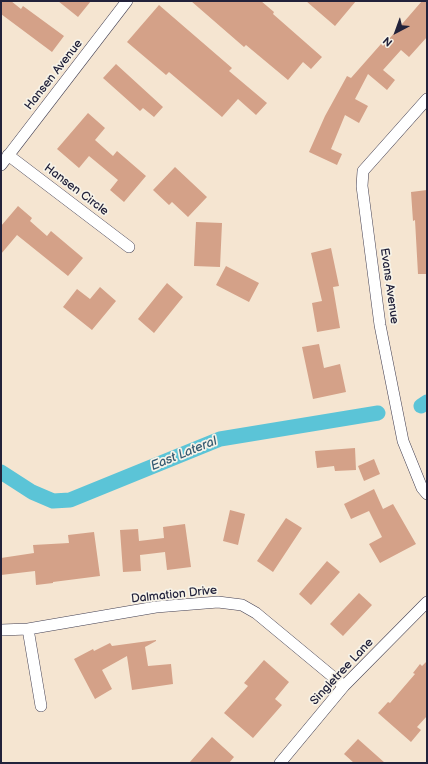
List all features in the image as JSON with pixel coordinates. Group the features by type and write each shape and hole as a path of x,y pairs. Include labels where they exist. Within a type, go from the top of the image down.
{"street":[{"name":"Hansen Avenue","path":"1,165 128,1"},
{"name":"Evans Avenue","path":"427,99 363,171 362,186 380,325 403,441 422,488 427,494"},
{"name":"Hansen Circle","path":"8,155 129,246"},
{"name":"Dalmation Drive","path":"1,630 28,629 156,607 218,602 242,605 256,613 344,686"},
{"name":"Singletree Lane","path":"280,763 344,686 427,602"},
{"path":"28,629 41,706"}],"building":[{"path":"1,1 11,1 21,9 23,6 64,36 52,52 1,14"},
{"path":"58,1 91,1 78,17"},
{"path":"191,1 261,1 274,12 273,14 322,57 311,69 303,62 288,80 246,45 244,47"},
{"path":"306,1 356,1 335,26"},
{"path":"422,1 427,1 427,37 409,57 401,50 383,70 395,80 387,90 368,74 355,99 368,106 359,123 345,115 331,149 342,154 337,165 309,152 325,116 347,76 351,78 381,44 383,46"},
{"path":"159,5 232,68 229,71 267,103 256,115 238,99 222,117 169,72 166,75 127,42"},
{"path":"116,64 163,107 154,117 143,108 140,111 103,78"},
{"path":"88,113 105,128 95,140 113,156 117,151 146,176 124,202 110,190 118,180 89,156 79,168 57,149"},
{"path":"175,167 207,197 188,217 172,202 169,205 153,190"},
{"path":"427,190 427,274 418,274 415,220 413,221 411,192"},
{"path":"18,206 32,218 30,221 47,236 51,231 83,258 68,276 17,235 1,254 1,226"},
{"path":"196,222 222,223 220,267 194,266"},
{"path":"331,248 339,286 333,287 340,328 317,332 312,303 322,301 311,253"},
{"path":"226,266 259,283 249,302 216,285"},
{"path":"167,283 183,297 154,333 138,319"},
{"path":"100,287 116,301 92,330 63,307 77,289 90,299"},
{"path":"319,344 324,368 340,364 346,392 313,399 302,347"},
{"path":"355,448 356,470 335,471 334,466 317,468 315,451"},
{"path":"374,459 380,474 364,481 358,466"},
{"path":"374,489 383,509 393,504 416,544 380,563 369,544 382,537 369,511 351,519 344,504"},
{"path":"230,510 245,514 238,545 223,541"},
{"path":"286,518 302,528 273,572 257,561"},
{"path":"185,524 191,567 167,570 165,552 140,555 141,571 123,572 120,530 138,529 139,541 164,538 163,527"},
{"path":"94,532 100,576 36,585 35,571 1,575 1,558 34,553 33,545 69,543 68,535"},
{"path":"327,561 340,572 311,605 299,594"},
{"path":"359,593 372,605 343,636 330,624"},
{"path":"156,640 145,647 148,666 171,664 173,684 132,690 127,656 102,670 112,689 95,699 74,659 93,649 94,651 110,643 112,646"},
{"path":"264,660 289,682 275,699 282,705 253,738 224,713 248,686 244,683"},
{"path":"427,661 427,716 417,727 421,730 411,742 378,713 388,702 390,703 415,674 413,673 420,664 422,666"},
{"path":"212,737 234,757 229,763 189,763"},
{"path":"358,739 385,763 354,763 344,754"}],"waterway":[{"name":"East Lateral","path":"421,406 427,402"},
{"name":"East Lateral","path":"1,472 32,492 53,501 70,500 220,439 378,413"}]}
